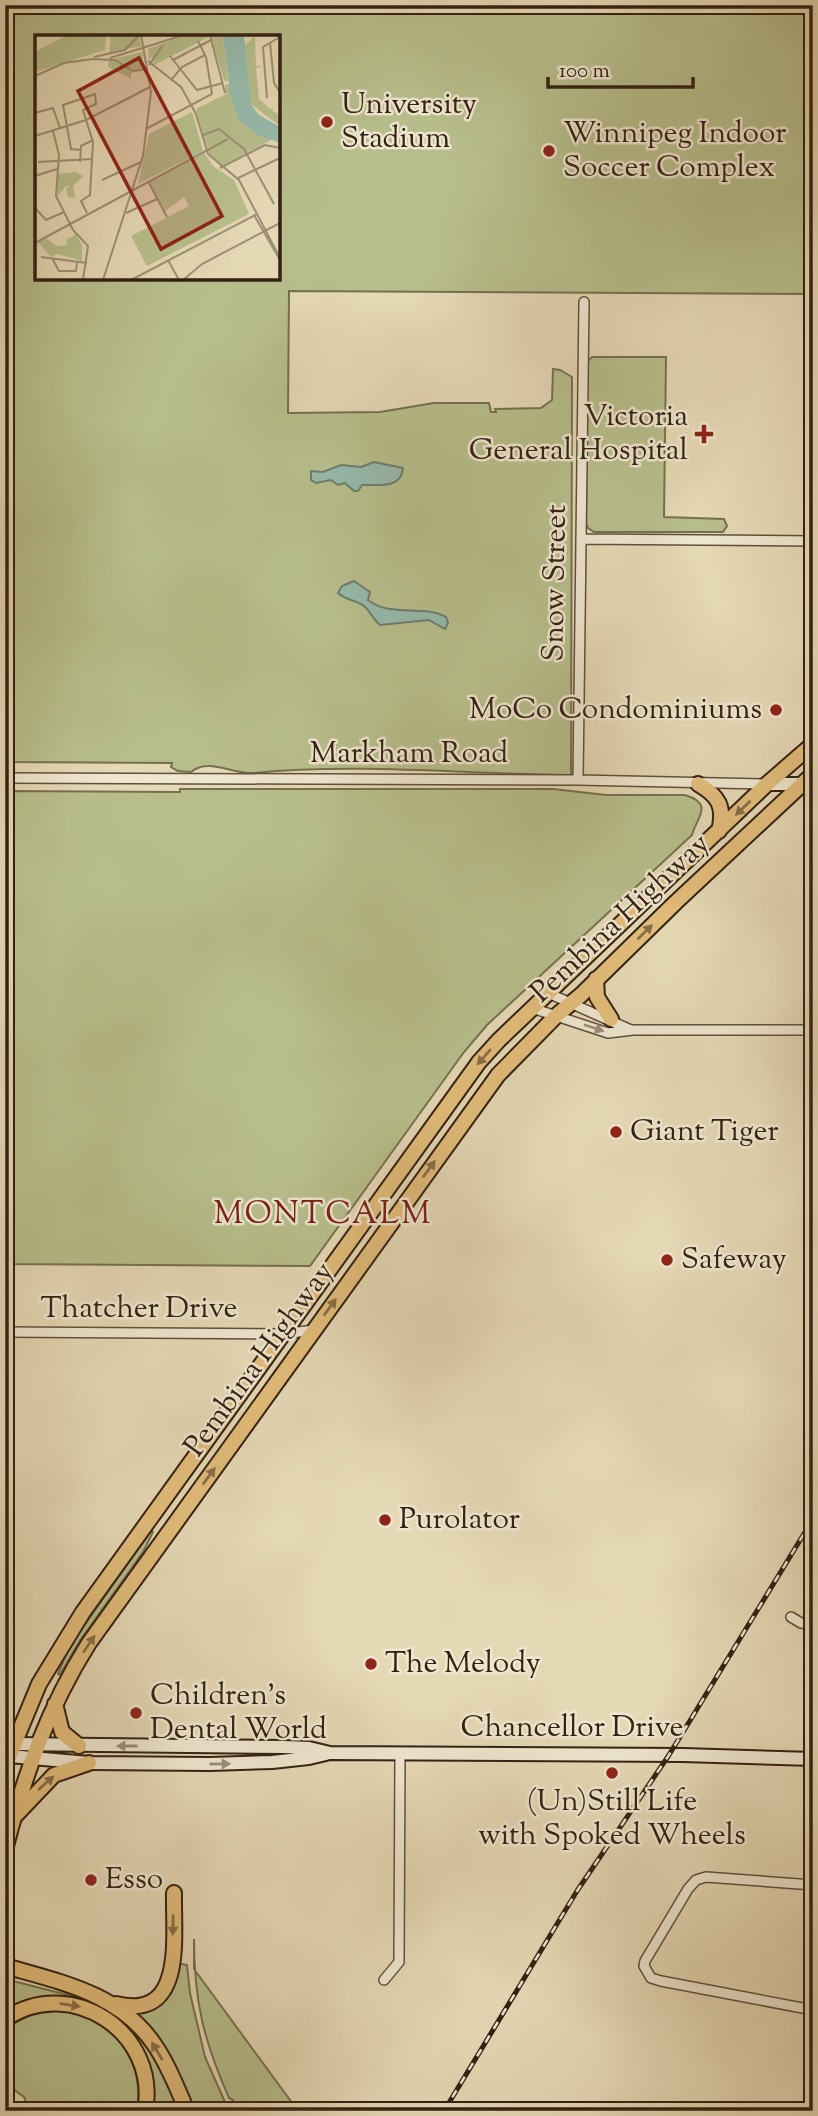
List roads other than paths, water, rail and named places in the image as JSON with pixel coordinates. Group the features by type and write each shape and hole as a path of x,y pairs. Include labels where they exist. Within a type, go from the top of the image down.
{"main road":[{"name":"Pembina Highway","path":"9,1756 39,1684 66,1636 479,1062 548,992 813,744"},
{"name":"Pembina Highway","path":"5,1850 34,1752 55,1703 89,1643 498,1075 557,1015 809,781"},
{"path":"698,784 713,793 718,801 722,820 719,831"},
{"path":"596,979 597,998 611,1019"},
{"path":"55,1703 62,1732 79,1746"},
{"path":"13,1818 54,1775 89,1763"},
{"path":"111,2003 140,2007 159,1997 168,1985 173,1964 174,1893"},
{"path":"5,1955 24,1971"},
{"path":"5,1966 78,1987 111,2003 136,2023 154,2044 187,2111"},
{"path":"5,2019 37,2005 60,2003 84,2007 106,2018 125,2035 137,2054 146,2083 145,2111"}],"street":[{"name":"Snow Street","path":"578,780 584,302"},
{"path":"581,540 813,541"},
{"name":"Markham Road","path":"5,778 578,780 767,785 809,781"},
{"path":"548,992 632,1030"},
{"path":"532,1009 608,1033 632,1030 813,1030"},
{"name":"Thatcher Drive","path":"5,1332 283,1335 314,1330"},
{"path":"791,1617 801,1623 813,1624"},
{"name":"Chancellor Drive","path":"9,1756 79,1746 284,1747 330,1752 682,1755 813,1759"},
{"name":"Chancellor Drive","path":"34,1752 89,1763 242,1763 309,1758 330,1752"},
{"path":"384,1980 399,1962 400,1753"},
{"path":"813,1885 706,1877 696,1880 688,1889 644,1966 651,1978 661,1981 813,2010"}],"railway":[{"path":"444,2111 577,1891 669,1755 813,1519"}],"place":[{"name":"University Stadium","path":"327,122"},
{"name":"Winnipeg Indoor Soccer Complex","path":"549,151"},
{"name":"Victoria General Hospital","path":"704,434"},
{"name":"MoCo Condominiums","path":"776,710"},
{"name":"Giant Tiger","path":"616,1132"},
{"name":"Safeway","path":"667,1260"},
{"name":"Purolator","path":"385,1520"},
{"name":"The Melody","path":"371,1664"},
{"name":"Children's Dental World","path":"136,1713"},
{"name":"(Un)Still Life with Spoked Wheels","path":"612,1773"},
{"name":"Esso","path":"91,1880"}],"district":[{"name":"MONTCALM","path":"323,1215"}]}
